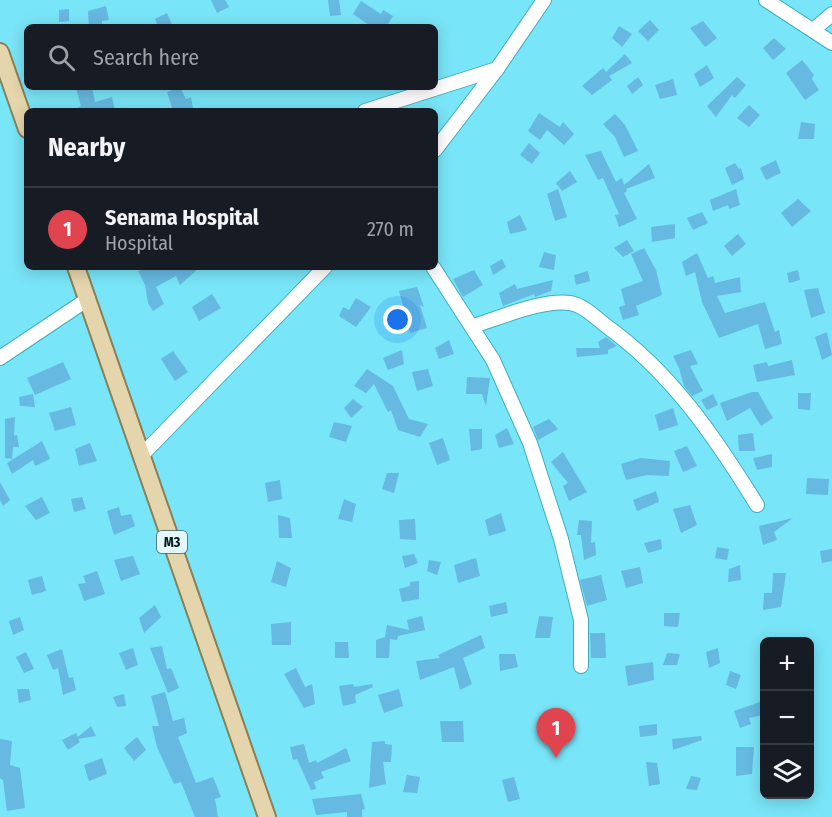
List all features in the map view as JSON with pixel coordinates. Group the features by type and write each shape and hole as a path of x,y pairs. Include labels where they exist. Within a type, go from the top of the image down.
{"main road":[{"path":"0,52 24,120"},
{"name":"M3","path":"77,270 267,817"}],"street":[{"path":"438,146 498,69 544,0"},
{"path":"766,0 832,43"},
{"path":"813,30 832,14"},
{"path":"438,88 498,69"},
{"path":"374,108 432,90"},
{"path":"142,455 322,270"},
{"path":"435,270 473,326 504,380 530,443 561,539 581,620 581,666"},
{"path":"0,358 88,299"},
{"path":"473,326 526,309 560,303 573,303 586,311 628,341 683,396 717,439 757,505"}],"building":[{"path":"211,0 225,0 229,7 217,13"},
{"path":"328,0 339,0 341,15 330,16"},
{"path":"361,1 381,14 383,10 393,16 388,24 368,24 353,14"},
{"path":"106,6 109,20 102,21 102,24 89,24 88,11"},
{"path":"69,9 69,21 59,22 59,10"},
{"path":"167,13 172,24 157,24 155,19"},
{"path":"650,20 659,30 648,41 638,31"},
{"path":"703,21 717,38 705,47 690,28"},
{"path":"619,26 632,34 622,47 612,38"},
{"path":"774,38 786,49 773,60 763,48"},
{"path":"625,54 632,63 609,76 612,80 592,95 582,86 603,68 606,72"},
{"path":"802,60 814,75 812,79 819,90 805,100 786,73"},
{"path":"707,65 714,78 700,87 694,74"},
{"path":"638,77 643,85 632,94 627,86"},
{"path":"737,77 746,85 735,98 732,95 716,117 707,106"},
{"path":"673,79 677,95 660,99 655,85"},
{"path":"77,90 93,90 95,102 112,97 114,108 78,108 81,106"},
{"path":"182,90 186,99 191,97 193,108 172,108 167,92"},
{"path":"749,105 760,115 749,127 737,118"},
{"path":"539,113 560,127 563,122 574,134 564,145 547,130 540,140 528,131"},
{"path":"615,114 625,125 638,151 624,157 615,137 603,124"},
{"path":"801,122 815,124 814,139 798,139"},
{"path":"529,143 540,153 532,164 520,155"},
{"path":"601,151 616,182 622,178 624,185 649,164 655,178 626,189 624,193 637,219 619,227 615,215 619,214 603,178 598,180 585,155"},
{"path":"776,160 781,173 766,180 760,168"},
{"path":"735,163 739,169 741,168 744,179 732,185 725,168"},
{"path":"570,171 577,182 562,191 556,183"},
{"path":"558,189 567,217 555,221 547,194"},
{"path":"736,189 740,205 729,209 728,205 713,211 710,200"},
{"path":"798,199 811,211 792,227 781,213"},
{"path":"702,212 708,223 693,230 687,218"},
{"path":"520,215 527,230 510,234 507,222"},
{"path":"675,224 675,238 652,242 651,227"},
{"path":"738,234 746,244 732,256 724,246"},
{"path":"627,240 634,251 623,257 614,248"},
{"path":"644,248 656,270 662,295 636,306 639,315 623,320 619,307 625,305 621,289 643,281 631,254"},
{"path":"544,252 556,255 554,270 539,267"},
{"path":"697,253 708,278 713,276 715,283 740,277 741,292 717,296 725,313 765,302 775,332 779,330 782,344 765,349 758,324 719,338 702,302 695,272 686,276 682,262"},
{"path":"502,259 506,267 493,275 490,266"},
{"path":"197,270 180,285 176,276 156,287 164,304 153,311 148,303 145,285 138,271"},
{"path":"474,270 483,285 463,297 453,279"},
{"path":"798,270 800,280 789,283 787,273"},
{"path":"588,271 590,281 576,285 574,275"},
{"path":"553,280 551,291 535,297 534,294 503,306 499,293 515,284 517,289"},
{"path":"417,287 424,307 420,305 427,328 410,333 399,291"},
{"path":"818,288 825,313 811,318 804,290"},
{"path":"212,294 221,308 199,321 192,307"},
{"path":"356,298 371,307 356,327 339,316 343,307 349,310"},
{"path":"827,332 832,355 822,360 815,337"},
{"path":"606,337 617,346 608,350 608,354 577,357 576,348 600,348 598,342"},
{"path":"449,340 454,354 439,359 435,348"},
{"path":"402,350 404,364 388,370 383,358"},
{"path":"691,350 698,364 690,366 703,391 692,396 684,386 673,356"},
{"path":"173,351 188,372 175,381 161,359"},
{"path":"792,360 795,375 757,382 753,365 767,362 768,366"},
{"path":"63,362 71,379 35,395 27,378"},
{"path":"367,369 393,386 409,419 428,424 420,437 398,430 391,410 388,412 374,384 366,393 354,386"},
{"path":"428,369 433,386 417,391 412,372"},
{"path":"467,377 490,378 486,406 482,394 466,394"},
{"path":"758,392 773,418 761,426 750,408 727,421 720,403"},
{"path":"798,393 811,393 810,410 798,409"},
{"path":"33,394 35,407 20,406 19,397"},
{"path":"713,394 718,405 707,410 701,400"},
{"path":"353,399 363,407 351,418 344,408"},
{"path":"71,407 76,425 55,431 49,413"},
{"path":"673,408 678,425 659,431 655,415"},
{"path":"15,417 14,436 17,435 19,447 13,447 12,459 5,458 5,419"},
{"path":"549,419 558,429 538,440 533,427"},
{"path":"334,422 352,426 346,442 329,437"},
{"path":"507,428 514,444 499,448 495,435"},
{"path":"469,429 482,429 482,449 471,451"},
{"path":"753,433 755,451 739,451 738,435"},
{"path":"443,438 450,460 437,465 429,443"},
{"path":"42,441 50,459 35,466 33,460 12,474 7,463"},
{"path":"90,443 97,461 79,466 75,449"},
{"path":"687,446 697,466 683,472 674,451"},
{"path":"563,452 587,492 569,501 563,486 568,483 551,462"},
{"path":"772,454 772,467 757,470 753,458"},
{"path":"641,458 670,461 669,476 647,475 626,480 621,464"},
{"path":"387,473 399,473 394,493 382,489"},
{"path":"807,478 829,479 828,495 806,494"},
{"path":"280,480 282,499 268,502 265,483"},
{"path":"0,482 10,500 3,506 0,500"},
{"path":"656,491 659,502 637,511 633,500"},
{"path":"42,497 50,513 36,520 25,506"},
{"path":"82,497 86,509 74,512 71,499"},
{"path":"344,499 356,504 352,522 338,519"},
{"path":"690,505 697,525 681,533 673,509"},
{"path":"119,507 121,516 131,514 135,526 114,535 107,511"},
{"path":"501,513 506,531 489,536 485,520"},
{"path":"278,515 290,518 292,538 279,538"},
{"path":"793,518 774,532 777,540 763,545 759,526"},
{"path":"415,519 416,540 400,539 399,520"},
{"path":"579,520 592,521 591,543 595,542 596,555 584,560 581,535 577,535"},
{"path":"661,539 662,549 648,553 644,543"},
{"path":"717,547 729,549 727,560 715,558"},
{"path":"832,549 832,561 822,563 820,551"},
{"path":"414,554 418,563 405,568 402,556"},
{"path":"133,556 140,574 121,581 114,560"},
{"path":"476,558 480,576 458,583 454,565"},
{"path":"429,560 441,562 437,575 427,571"},
{"path":"277,561 291,568 286,587 271,582"},
{"path":"740,565 741,580 728,582 729,569"},
{"path":"640,567 643,583 626,588 621,571"},
{"path":"97,571 105,594 84,601 78,584 86,583 83,576"},
{"path":"773,573 786,573 781,607 763,610 764,593 772,593"},
{"path":"601,575 607,600 587,606 580,580"},
{"path":"42,576 46,591 32,595 28,580"},
{"path":"419,581 419,599 402,602 399,589 410,586 410,582"},
{"path":"506,602 508,613 491,617 489,606"},
{"path":"155,605 161,617 144,633 139,618"},
{"path":"664,613 680,613 678,627 664,626"},
{"path":"422,616 425,630 398,636 397,640 390,639 389,658 376,658 376,640 385,637 387,625 409,630 407,620"},
{"path":"539,616 553,617 550,638 535,638"},
{"path":"20,617 24,630 13,635 9,621"},
{"path":"291,622 291,645 272,645 271,624"},
{"path":"590,633 605,633 606,658 591,658"},
{"path":"481,635 485,648 463,658 472,684 460,690 454,667 420,680 416,661 440,658 438,655"},
{"path":"335,642 348,642 349,658 335,658"},
{"path":"162,646 167,669 171,668 179,688 168,693 150,648"},
{"path":"133,648 138,665 126,670 119,653"},
{"path":"718,648 720,663 709,668 706,652"},
{"path":"62,649 69,678 73,677 76,690 63,695 58,668 53,670 47,655"},
{"path":"26,652 34,669 24,673 16,657"},
{"path":"667,653 680,654 677,665 663,665"},
{"path":"499,654 515,654 518,667 500,671"},
{"path":"653,662 654,680 628,686 625,666"},
{"path":"296,668 305,687 312,684 315,704 304,708 284,674"},
{"path":"730,671 741,675 736,689 726,685"},
{"path":"353,684 354,687 372,684 373,687 355,695 356,703 343,706 339,686"},
{"path":"17,689 29,689 31,700 19,703"},
{"path":"399,689 403,706 384,713 378,695"},
{"path":"165,692 173,721 184,718 187,733 178,737 196,783 213,777 221,797 215,799 218,817 195,817 181,782 174,784 157,747 152,726 159,726 151,696"},
{"path":"124,694 126,706 117,707 113,697"},
{"path":"760,702 760,716 749,718 751,724 740,728 734,711"},
{"path":"440,721 463,721 464,742 442,742"},
{"path":"657,724 657,735 640,737 639,726"},
{"path":"91,726 96,736 78,739 80,742 68,750 62,740 76,733 78,737"},
{"path":"701,736 702,740 673,750 672,739"},
{"path":"137,737 146,750 134,761 124,748"},
{"path":"0,739 12,741 10,765 20,768 25,808 7,811 3,780 0,778"},
{"path":"385,741 385,744 392,745 391,762 383,762 386,784 369,788 372,742"},
{"path":"304,744 309,763 316,760 317,763 346,748 351,761 321,772 324,778 314,782 316,789 311,790 297,759 293,760 290,747"},
{"path":"736,747 754,747 752,774 736,776"},
{"path":"102,758 107,774 89,781 84,765"},
{"path":"646,762 657,763 660,784 649,786"},
{"path":"407,775 420,777 417,793 403,792"},
{"path":"691,776 701,778 697,790 686,789"},
{"path":"514,777 520,799 508,802 502,780"},
{"path":"361,794 365,809 362,810 362,817 347,817 347,812 316,815 312,799"}],"place":[{"name":"Senama Hospital","path":"556,758"}]}
